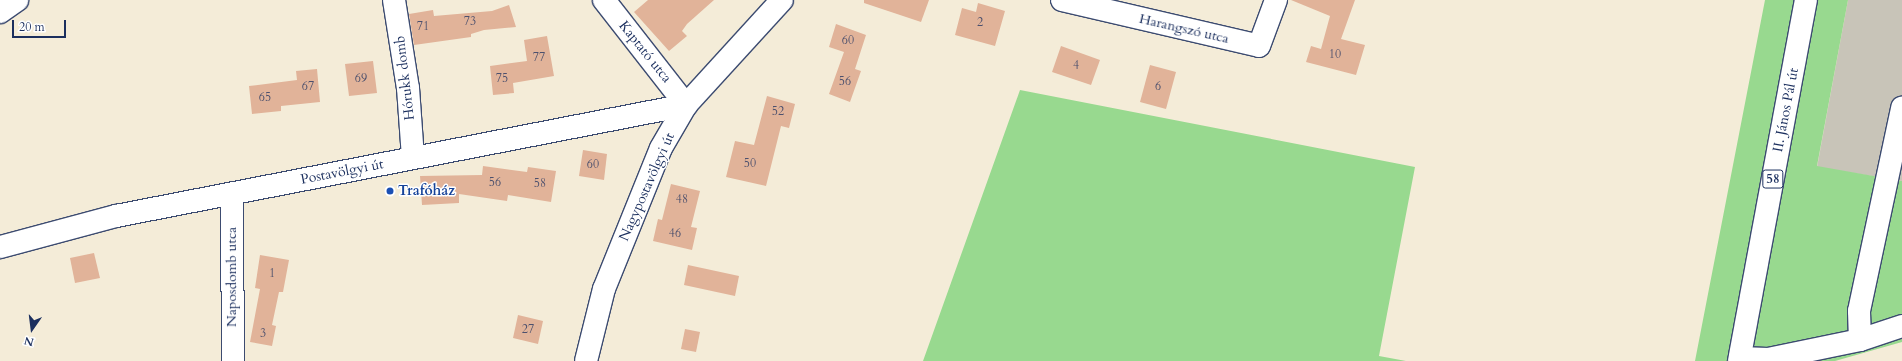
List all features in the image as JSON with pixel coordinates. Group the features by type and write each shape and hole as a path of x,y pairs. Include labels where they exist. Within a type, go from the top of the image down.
{"street":[{"path":"0,12 17,0"},
{"name":"Hórukk domb","path":"394,0 408,88 413,157"},
{"name":"Kaptató utca","path":"604,0 686,105"},
{"name":"Nagypostavölgyi út","path":"586,361 604,289 634,210 661,148 686,105 782,0"},
{"name":"Harangszó utca","path":"1062,0 1259,46 1276,0"},
{"name":"II. János Pál út","path":"1739,360 1806,0"},
{"name":"Postavölgyi út","path":"0,247 116,216 686,105"},
{"path":"1860,340 1860,311 1902,108"},
{"name":"Naposdomb utca","path":"232,194 233,361"},
{"path":"1739,360 1768,359 1860,340 1902,326"}],"shaded area":[{"path":"1848,0 1902,0 1902,181 1817,167"}],"green space":[{"path":"1765,0 1848,0 1817,166 1902,181 1902,342 1835,361 1695,361"},
{"path":"1020,90 1415,167 1379,356 1406,361 923,361"}],"building":[{"path":"648,0 714,0 687,24 682,31 687,36 669,51 634,12"},
{"path":"864,0 929,0 921,22 864,3"},
{"path":"1291,0 1355,0 1341,39 1365,45 1356,75 1306,62 1311,46 1321,49 1330,16"},
{"path":"978,3 1005,11 995,46 955,35 962,8 976,12"},
{"path":"509,5 516,27 484,30 471,34 471,37 414,45 409,14 433,10 434,16 492,11"},
{"path":"836,24 866,35 855,69 861,71 850,102 829,94 844,52 829,47"},
{"path":"547,36 554,76 513,83 514,93 493,95 490,66 527,61 524,40"},
{"path":"1061,46 1100,60 1091,85 1052,72"},
{"path":"373,61 377,93 349,96 345,64"},
{"path":"1150,65 1176,72 1166,109 1140,102"},
{"path":"317,69 320,102 281,106 281,111 252,114 249,86 297,80 296,71"},
{"path":"767,96 795,104 789,128 781,126 766,186 726,177 735,141 754,145"},
{"path":"583,150 607,154 604,180 579,176"},
{"path":"483,166 527,172 528,167 556,171 551,202 508,195 507,201 459,194 459,203 422,205 420,176 482,175"},
{"path":"671,184 700,191 691,227 697,228 692,250 653,241 658,219 662,220"},
{"path":"94,253 100,278 75,283 70,258"},
{"path":"260,255 289,260 283,292 279,292 272,325 276,326 272,346 250,342 260,289 255,288"},
{"path":"688,265 739,276 735,296 684,285"},
{"path":"518,315 543,321 538,344 513,338"},
{"path":"685,329 700,332 696,352 681,349"}],"place":[{"name":"Trafóház","path":"390,191"}]}
